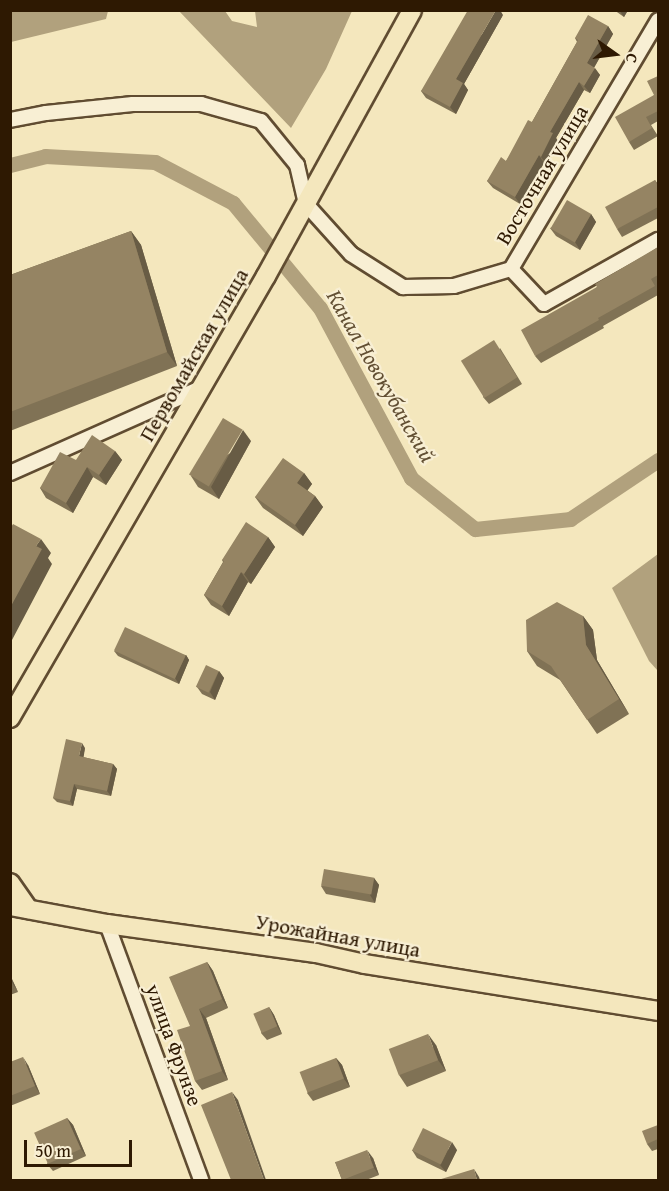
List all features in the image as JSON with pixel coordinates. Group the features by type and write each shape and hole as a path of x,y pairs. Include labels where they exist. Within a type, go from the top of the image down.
{"main road":[{"name":"Первомайская улица","path":"10,718 294,227 412,10"},
{"path":"10,883 19,907"},
{"name":"Урожайная улица","path":"19,907 107,924 316,953 376,966 658,1011"}],"street":[{"name":"Восточная улица","path":"306,204 351,254 404,287 454,286 511,269 658,20"},
{"path":"10,120 46,113 156,104 201,104 261,121 297,165 306,204"},
{"path":"511,269 544,304 658,240"},
{"path":"10,473 201,388"},
{"name":"улица Фрунзе","path":"107,924 201,1180"}],"shaded area":[{"path":"10,11 108,11 106,19 11,42"},
{"path":"179,11 225,11 232,21 257,27 255,11 352,11 326,69 291,128"},
{"path":"658,554 658,671 649,661 612,588"}],"building":[{"path":"468,10 496,10 456,79 463,83 450,107 421,91"},
{"path":"588,15 608,26 587,63 595,68 584,86 579,82 550,132 553,133 541,157 539,155 515,197 487,181 501,157 506,161 528,120 532,122 578,40 575,38"},
{"path":"658,76 658,111 646,117 652,128 629,142 615,117 654,95 647,81"},
{"path":"655,180 658,186 658,207 617,229 605,207"},
{"path":"567,200 591,214 575,243 550,229"},
{"path":"131,231 167,352 10,412 10,275"},
{"path":"658,247 658,275 651,279 655,286 535,356 521,330 597,287 595,284"},
{"path":"494,340 517,377 484,398 461,361"},
{"path":"223,418 243,430 209,486 189,475"},
{"path":"92,435 115,451 99,475 87,467 66,503 40,488 60,452 76,460"},
{"path":"283,458 304,473 297,483 315,496 295,525 255,497"},
{"path":"246,522 268,537 244,574 241,572 222,606 204,595 224,561 222,560"},
{"path":"13,524 41,539 36,546 42,549 10,608 10,529"},
{"path":"557,602 583,616 586,645 619,699 587,720 551,666 527,651 526,620"},
{"path":"125,627 186,655 175,679 114,651"},
{"path":"206,665 219,671 209,693 196,687"},
{"path":"66,739 82,743 79,756 113,764 107,791 74,784 70,801 53,798"},
{"path":"324,869 374,878 371,895 321,886"},
{"path":"207,962 222,999 199,1009 222,1071 195,1081 177,1030 190,1026 169,977"},
{"path":"269,1007 277,1026 262,1033 253,1014"},
{"path":"428,1034 438,1060 399,1075 389,1049"},
{"path":"23,1057 35,1086 10,1096 10,1062"},
{"path":"336,1058 344,1079 307,1093 300,1072"},
{"path":"232,1092 264,1180 231,1180 201,1105"},
{"path":"67,1118 81,1149 48,1164 34,1133"},
{"path":"658,1125 658,1139 647,1144 642,1131"},
{"path":"423,1128 452,1142 441,1164 412,1150"},
{"path":"367,1150 374,1168 342,1180 335,1162"},
{"path":"474,1169 477,1180 438,1180"}],"waterway":[{"name":"Канал Новокубанский","path":"10,165 45,156 155,162 233,203 320,308 411,478 475,529 570,519 658,460"}]}
